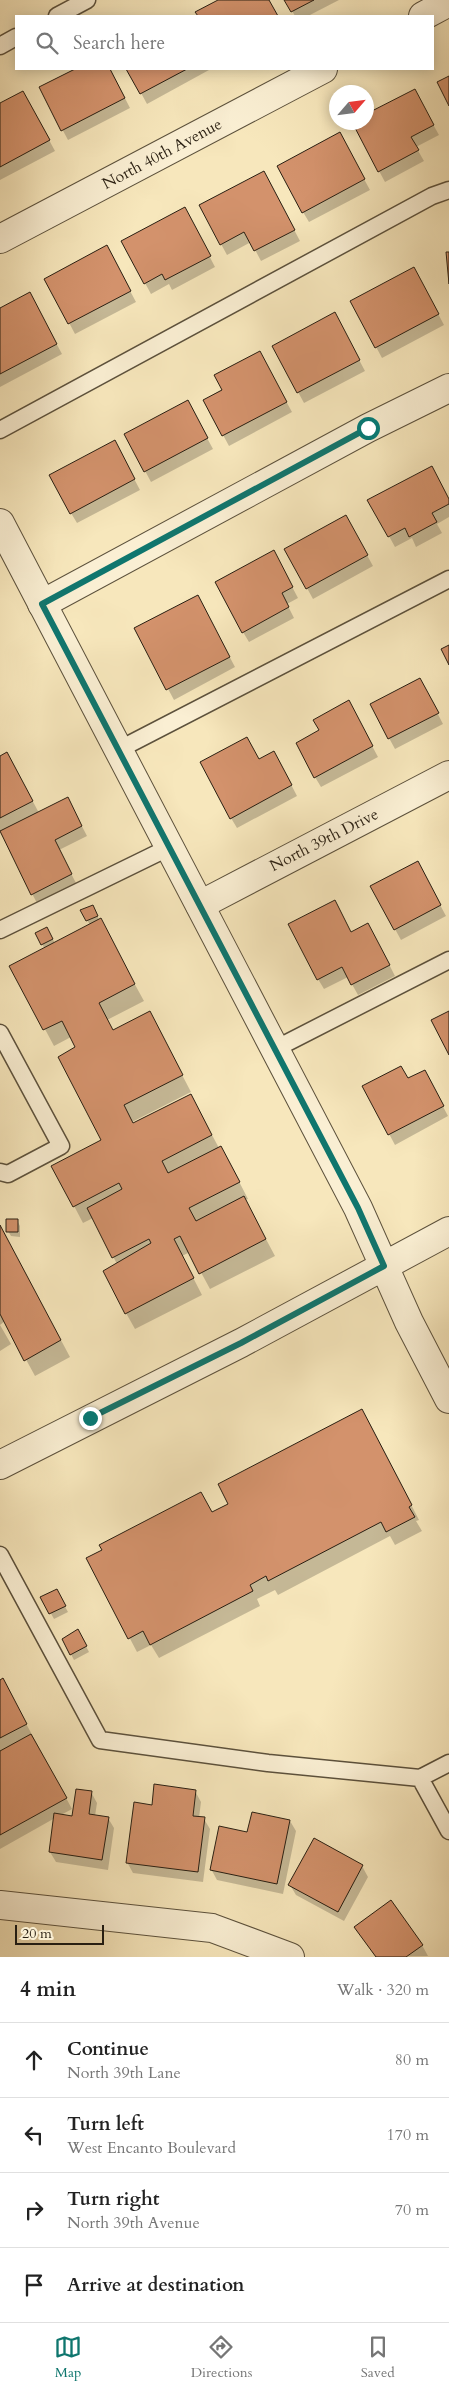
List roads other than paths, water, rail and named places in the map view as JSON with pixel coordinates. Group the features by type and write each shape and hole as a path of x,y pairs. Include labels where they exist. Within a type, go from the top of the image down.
{"street":[{"path":"425,15 449,2"},
{"name":"North 40th Avenue","path":"0,239 321,70"},
{"path":"42,604 368,428 449,388"},
{"path":"0,523 358,1208 408,1322 449,1399"},
{"name":"North 39th Drive","path":"200,905 449,775"},
{"path":"0,1465 241,1343 449,1230"},
{"path":"0,1905 212,1928 290,1957"}],"lane":[{"path":"59,15 88,0"},
{"path":"0,46 15,38"},
{"path":"0,430 432,196 449,190"},
{"path":"118,750 449,578"},
{"path":"0,930 170,847"},
{"path":"275,1049 449,960"},
{"path":"0,1032 61,1146 8,1174 0,1172"},
{"path":"0,1555 100,1740 268,1763 420,1778 449,1762"},
{"path":"420,1778 449,1831"}]}
